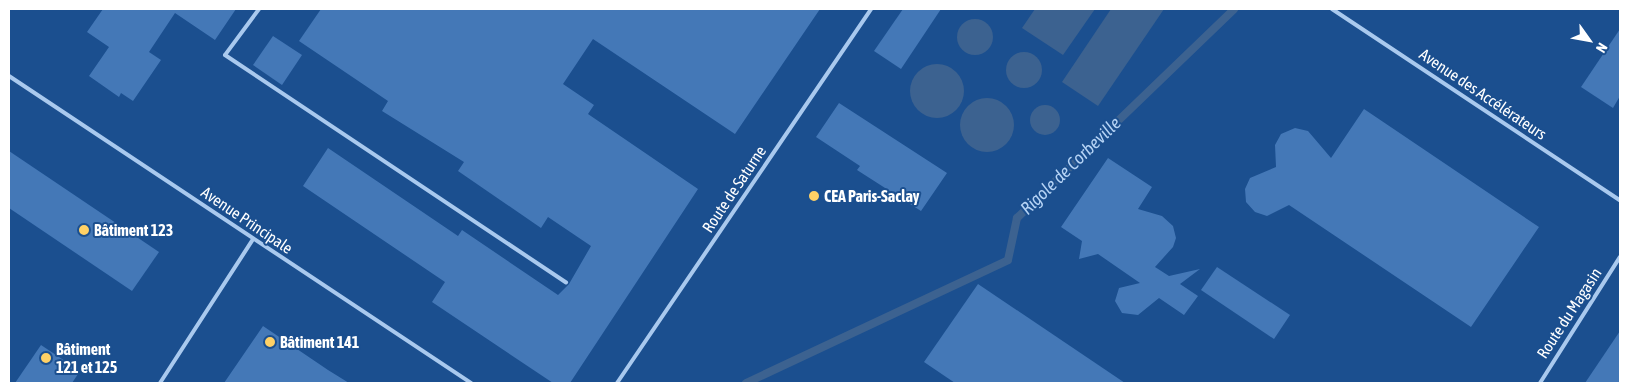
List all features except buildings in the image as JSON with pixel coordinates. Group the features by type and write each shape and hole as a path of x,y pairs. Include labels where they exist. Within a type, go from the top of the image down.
{"lane":[{"path":"259,9 225,55 566,282"},
{"name":"Route de Saturne","path":"617,383 871,9"},
{"name":"Avenue des Accélérateurs","path":"1332,9 1620,200"},
{"name":"Avenue Principale","path":"9,76 471,383"},
{"path":"160,383 254,239"},
{"name":"Route du Magasin","path":"1540,383 1620,257"}],"water":[{"path":"1035,9 1095,9 1063,55 1022,28"},
{"path":"1111,9 1164,9 1098,106 1062,82"},
{"path":"975,19 982,20 988,24 992,30 992,44 988,50 982,54 975,55 968,54 962,50 958,44 957,37 958,30 962,24 968,20"},
{"path":"1024,52 1031,53 1037,57 1041,63 1041,77 1037,83 1031,87 1024,88 1017,87 1011,83 1007,77 1006,70 1007,63 1011,57 1017,53"},
{"path":"932,64 942,64 952,68 960,76 964,91 960,106 952,114 942,118 932,118 922,114 914,106 910,96 910,86 914,76 922,68"},
{"path":"982,98 992,98 1002,102 1010,110 1014,125 1010,140 1002,148 992,152 982,152 972,148 964,140 960,130 960,120 964,110 972,102"},
{"path":"1045,105 1056,109 1060,120 1056,131 1045,135 1034,131 1030,120 1034,109"}],"waterway":[{"name":"Rigole de Corbeville","path":"746,383 1008,260 1017,218 1234,9"}],"place":[{"name":"CEA Paris-Saclay","path":"814,196"},
{"name":"Bâtiment 123","path":"84,230"},
{"name":"Bâtiment 141","path":"270,342"},
{"name":"Bâtiment 121 et 125","path":"46,358"}]}
